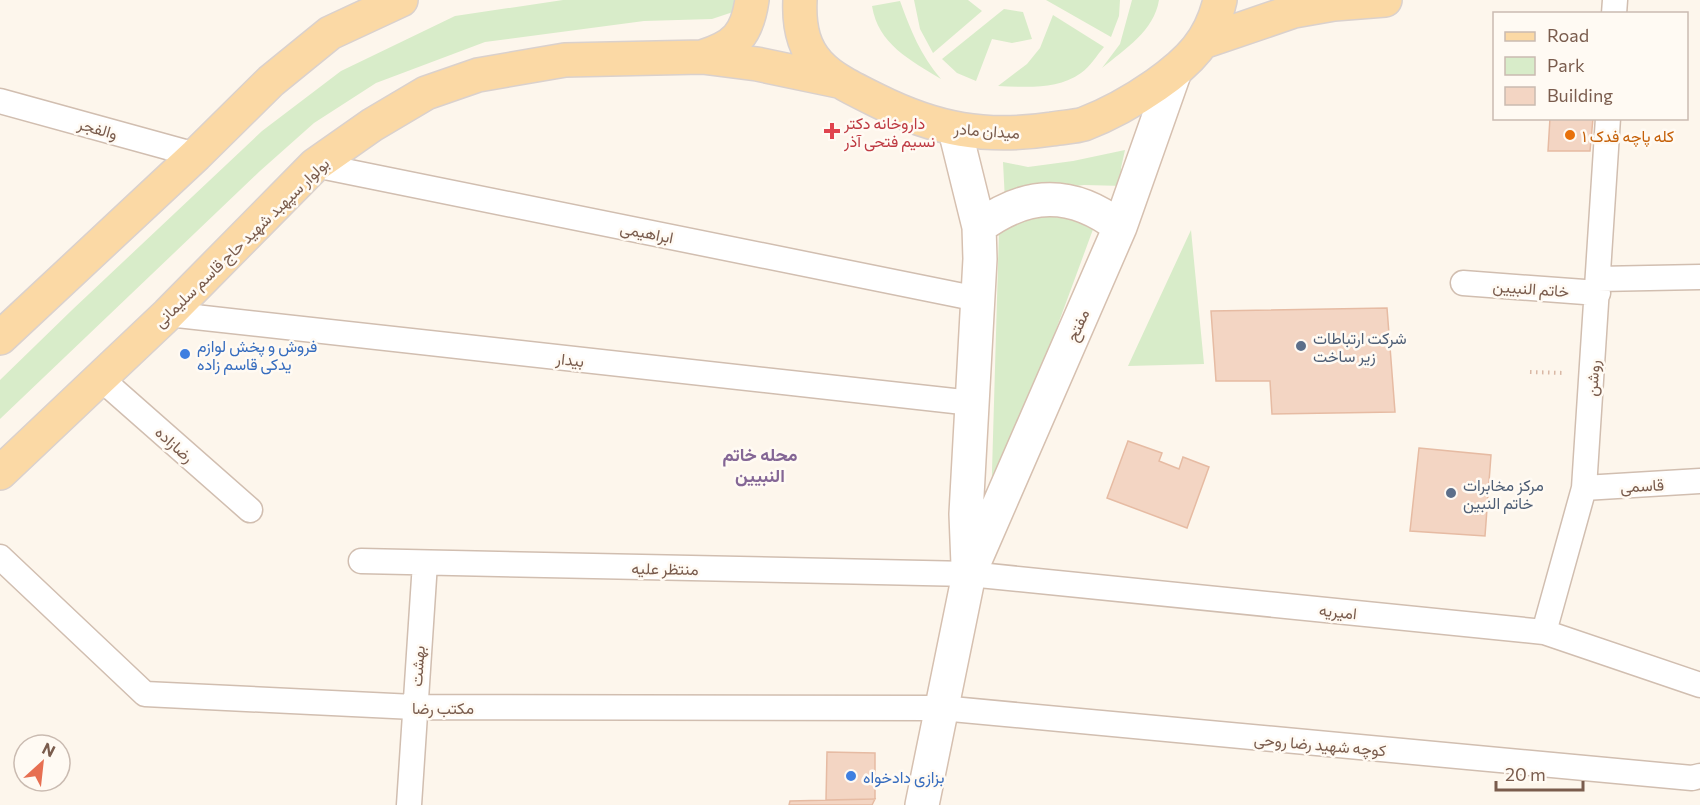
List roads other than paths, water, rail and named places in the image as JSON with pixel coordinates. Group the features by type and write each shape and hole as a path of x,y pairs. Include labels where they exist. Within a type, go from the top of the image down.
{"main road":[{"path":"0,338 196,155 271,81 330,33 401,0"},
{"path":"702,57 722,51 739,38 750,19 752,0"},
{"name":"میدان مادر","path":"800,0 799,19 805,43 819,65 838,81 904,114 955,130 1019,134 1082,124 1129,104 1175,71 1203,42 1215,21 1220,0"},
{"path":"1203,42 1282,6 1385,0"},
{"name":"بولوار سپهبد شهید حاج قاسم سلیمانی","path":"0,473 168,314 315,165 372,125 426,93 478,75 565,60 702,57 757,64 838,81"},
{"name":"مفتح","path":"922,805 969,574 1120,226 1175,71"},
{"name":"مفتح","path":"955,130 979,227 980,260 966,514 969,574"},
{"path":"979,227 997,214 1017,204 1038,200 1061,200 1082,204 1103,213 1120,226"}],"street":[{"name":"والفجر","path":"0,101 196,155"},
{"name":"روشن","path":"1544,632 1584,488 1608,120"},
{"name":"ابراهیمی","path":"315,165 978,299"},
{"name":"خاتم النبیین","path":"1463,283 1598,286 1700,277"},
{"name":"بیدار","path":"168,314 972,403"},
{"name":"رضازاده","path":"99,377 250,510"},
{"name":"قاسمی","path":"1584,488 1700,482"},
{"name":"مکتب رضا","path":"0,557 145,694 414,707 941,708"},
{"name":"منتظر علیه","path":"361,561 969,574"},
{"name":"بهشت","path":"409,805 425,563"},
{"name":"امیریه","path":"969,574 1544,632 1700,685"},
{"name":"کوچه شهید رضا روحی","path":"941,708 1692,778 1700,776"}],"place":[{"name":"داروخانه دکتر نسیم فتحی آذر","path":"832,131"},
{"name":"کله پاچه فدک ۱","path":"1570,135"},
{"name":"شرکت ارتباطات زیر ساخت","path":"1301,346"},
{"name":"فروش و پخش لوازم یدکی قاسم زاده","path":"185,354"},
{"name":"مرکز مخابرات خاتم النبین","path":"1451,493"},
{"name":"بزازی دادخواه","path":"851,776"}],"district":[{"name":"محله خاتم النبیین","path":"760,464"}]}
